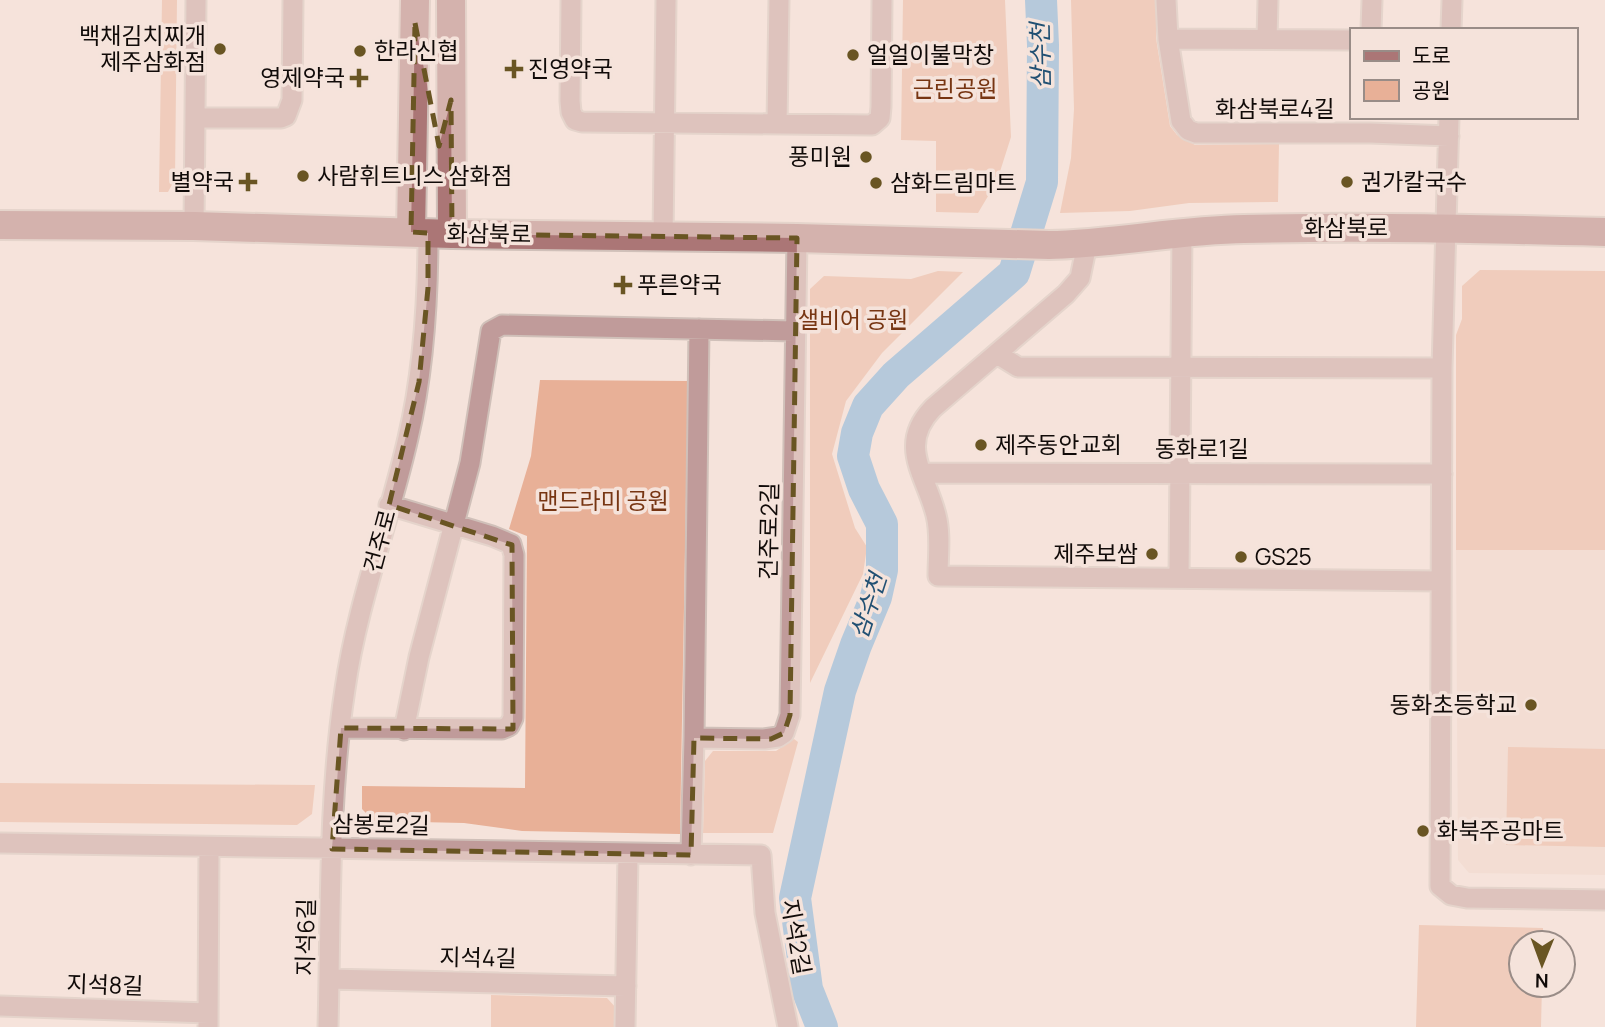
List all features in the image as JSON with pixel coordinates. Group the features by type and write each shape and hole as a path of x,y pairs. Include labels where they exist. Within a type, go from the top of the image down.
{"street":[{"path":"194,226 196,0"},
{"path":"195,118 286,116 292,100 293,0"},
{"name":"건주로","path":"430,233 451,100 451,0"},
{"path":"571,0 570,112 575,120 872,125 880,118 882,0"},
{"path":"663,238 666,0"},
{"path":"777,124 779,0"},
{"name":"화삼북로4길","path":"1166,0 1168,39 1181,121 1188,130 1196,133 1370,125 1449,126"},
{"path":"1267,39 1268,0"},
{"path":"1371,0 1371,28"},
{"path":"1451,28 1452,0"},
{"path":"415,11 429,96 429,134 433,141 437,141 443,131 451,100"},
{"name":"건주로","path":"332,849 345,688 408,438 423,353 430,233 415,11"},
{"path":"1168,39 1350,40"},
{"path":"1449,126 1442,368 1440,886 1451,895 1467,898 1605,900"},
{"name":"화삼북로","path":"0,225 194,226 1049,245 1087,244 1182,232 1244,229 1445,228 1605,232"},
{"path":"1179,578 1182,232"},
{"name":"건주로2길","path":"694,738 771,739 784,733 789,722 797,239"},
{"path":"1087,244 1080,278 923,418 917,430 916,457 937,518 938,576 1441,580"},
{"path":"404,730 419,657 470,463 491,331 502,325 794,331"},
{"path":"691,855 699,329"},
{"path":"997,354 1018,368 1442,368"},
{"name":"동화로1길","path":"921,473 1442,474"},
{"path":"341,729 502,729 509,726 513,718 513,548 504,540 389,505"},
{"name":"삼봉로2길","path":"0,843 761,855"},
{"name":"지석8길","path":"0,1006 208,1020 209,847"},
{"name":"지석6길","path":"328,1027 332,849"},
{"path":"625,1027 628,854"},
{"name":"지석2길","path":"761,855 765,913 788,1027"},
{"name":"지석4길","path":"329,979 626,986"}],"highlighted area":[{"path":"415,23 439,146 451,100 452,234 797,238 790,715 784,733 771,739 694,738 691,855 332,849 341,728 513,729 512,545 389,505 419,382 428,288 428,233 411,232"}],"shaded area":[{"name":"동화초등학교","path":"1456,550 1605,550 1605,875 1469,873 1458,860"}],"green space":[{"path":"162,0 177,0 175,179 168,192 159,192"},
{"name":"근린공원","path":"903,0 1005,0 1011,137 997,181 978,213 936,212 936,141 901,140"},
{"path":"1071,0 1156,0 1156,38 1170,126 1177,135 1195,145 1279,144 1278,202 1189,203 1130,211 1060,213 1071,158 1074,109"},
{"path":"1480,270 1605,271 1605,550 1456,550 1456,335 1462,319 1462,286"},
{"name":"샐비어 공원","path":"938,271 963,272 882,353 846,401 832,454 855,528 867,547 863,574 810,683 810,289 824,276 911,279"},
{"name":"맨드라미 공원","path":"540,380 688,381 680,834 522,831 464,823 374,821 362,809 362,786 525,788 527,536 509,529 531,456"},
{"path":"794,739 798,742 773,833 703,833 705,761 713,751 776,751"},
{"path":"1508,747 1605,749 1605,847 1506,845"},
{"path":"0,783 315,785 312,814 297,825 0,822"},
{"path":"1419,925 1543,928 1507,929 1507,999 1542,999 1541,1027 1416,1027"},
{"path":"491,995 607,998 617,1009 616,1027 491,1027"}],"waterway":[{"name":"삼수천","path":"822,1027 807,989 795,898 840,691 876,597 882,570 882,524 864,489 853,456 857,433 868,406 896,375 1014,273 1042,182 1041,0"}],"place":[{"name":"백채김치찌개 제주삼화점","path":"220,49"},
{"name":"한라신협","path":"360,51"},
{"name":"얼얼이불막창","path":"853,55"},
{"name":"진영약국","path":"514,69"},
{"name":"영제약국","path":"359,78"},
{"name":"풍미원","path":"866,157"},
{"name":"사람휘트니스 삼화점","path":"303,176"},
{"name":"별약국","path":"248,182"},
{"name":"권가칼국수","path":"1347,182"},
{"name":"삼화드림마트","path":"876,183"},
{"name":"푸른약국","path":"623,285"},
{"name":"제주동안교회","path":"981,445"},
{"name":"제주보쌈","path":"1152,554"},
{"name":"GS25","path":"1241,557"},
{"name":"동화초등학교","path":"1531,705"},
{"name":"화북주공마트","path":"1423,831"}]}
